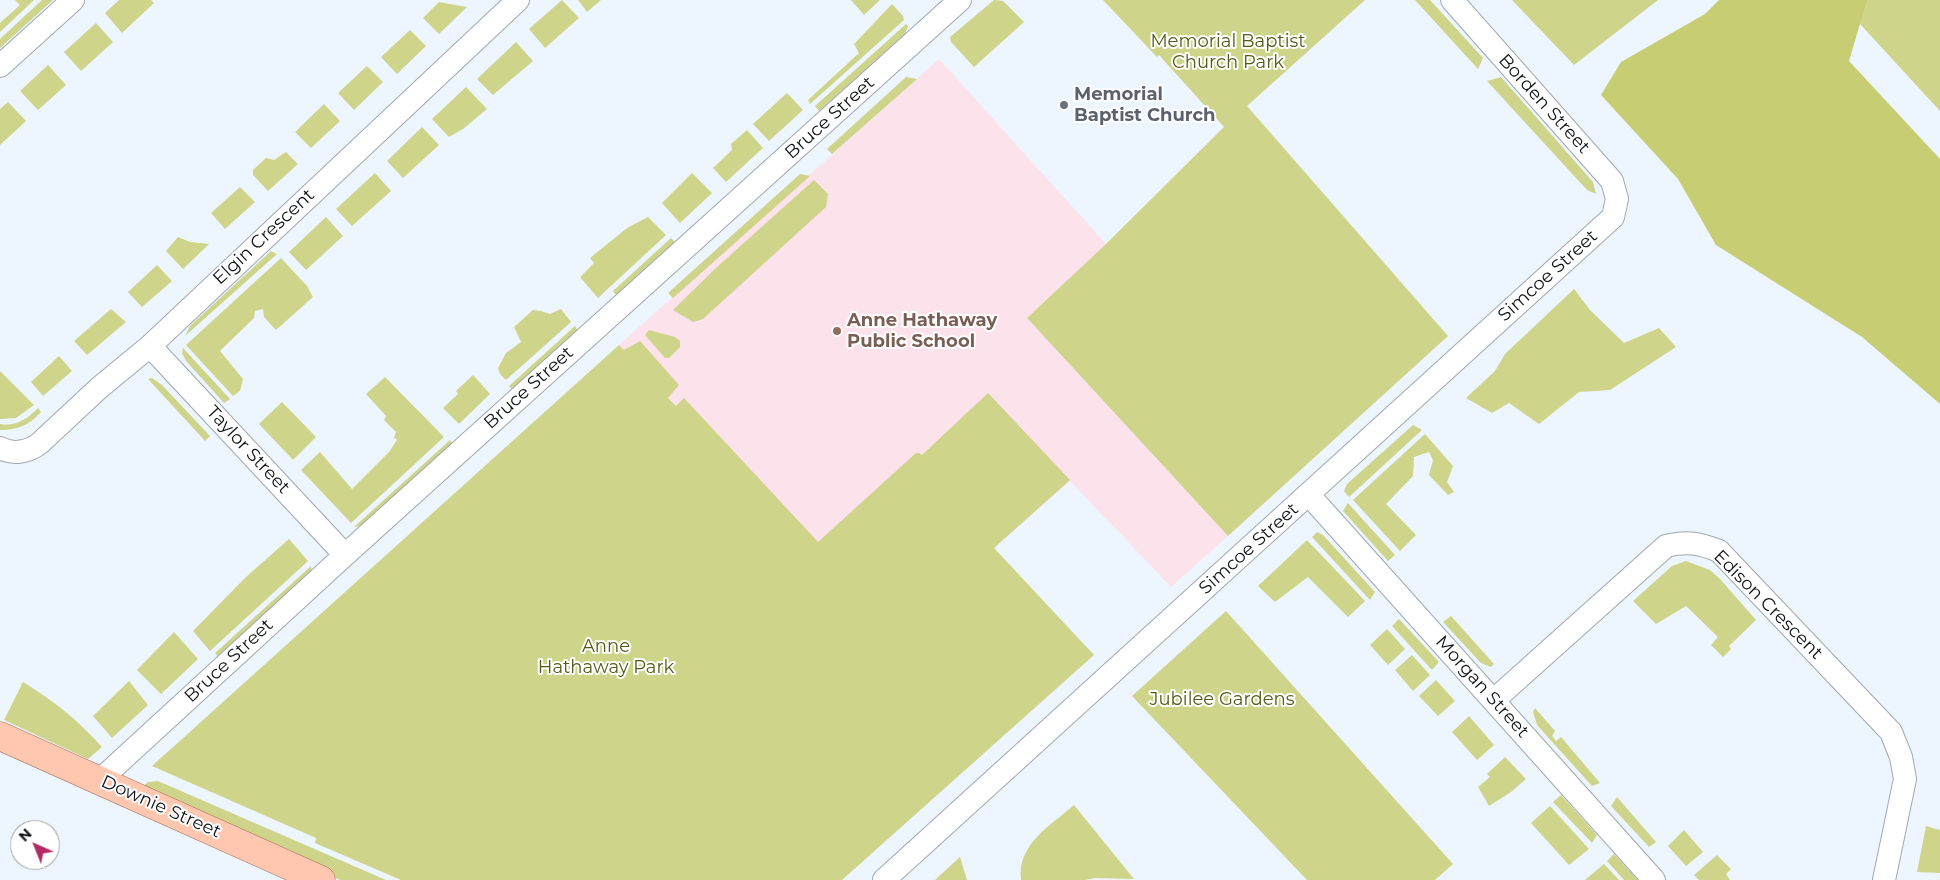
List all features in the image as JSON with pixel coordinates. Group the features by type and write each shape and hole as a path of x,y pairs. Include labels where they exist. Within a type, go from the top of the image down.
{"main road":[{"name":"Downie Street","path":"0,736 321,880"}],"street":[{"path":"0,66 73,0"},
{"name":"Elgin Crescent","path":"0,448 7,452 22,452 36,447 99,388 150,346 518,0"},
{"name":"Borden Street","path":"1452,0 1612,181 1616,200 1613,217"},
{"name":"Bruce Street","path":"100,780 947,4"},
{"name":"Simcoe Street","path":"884,880 1613,217"},
{"name":"Taylor Street","path":"150,346 345,555"},
{"name":"Morgan Street","path":"1309,495 1654,880"},
{"name":"Edison Crescent","path":"1494,700 1666,546 1679,543 1698,543 1719,551 1891,732 1901,757 1904,780 1884,880"}],"shaded area":[{"name":"Anne Hathaway Public School","path":"939,59 1106,244 1027,318 1228,536 1171,587 1070,481 994,548 815,553 619,345"}],"green space":[{"path":"15,0 34,0 0,32 0,23 20,5"},
{"path":"42,0 53,0 0,48 0,39"},
{"path":"119,0 151,0 154,3 122,33 105,13"},
{"path":"562,0 579,18 545,48 529,29"},
{"path":"578,0 601,0 587,12"},
{"path":"851,0 880,0 864,15"},
{"path":"994,0 1003,1 1024,22 974,67 951,42 950,37"},
{"name":"Memorial Baptist Church Park","path":"1103,0 1365,0 1247,106 1448,336 1228,536 1027,318 1106,244 1224,127 1159,55 1157,57"},
{"path":"1415,0 1430,0 1483,58 1478,69"},
{"path":"1512,0 1658,0 1574,65"},
{"path":"1719,0 1867,0 1849,61 1940,159 1940,404 1862,337 1716,245 1678,179 1601,95 1621,62 1705,14"},
{"path":"1838,0 1940,0 1940,111"},
{"path":"439,2 467,7 439,34 423,18"},
{"path":"892,4 903,16 904,20 810,104 808,100 859,53 854,44"},
{"path":"96,23 113,42 81,71 64,52"},
{"path":"906,24 908,26 905,34 819,111 815,106"},
{"path":"410,30 426,46 397,74 381,57"},
{"path":"516,42 533,61 493,95 477,79"},
{"path":"48,65 66,85 38,110 20,91"},
{"path":"367,66 383,82 354,110 338,93"},
{"path":"906,77 917,79 832,154 827,149"},
{"path":"1501,77 1593,182 1596,194 1587,190 1487,81"},
{"path":"466,87 487,109 463,129 449,137 432,119"},
{"path":"787,93 803,110 769,141 753,124"},
{"path":"8,102 26,121 0,145 0,109"},
{"path":"324,104 340,121 311,148 295,132"},
{"path":"422,127 439,145 403,178 387,161"},
{"path":"747,130 763,148 726,182 713,168 732,150 731,144"},
{"path":"286,152 298,164 268,191 253,175 253,170 266,158 274,160"},
{"path":"375,173 391,191 352,226 336,209"},
{"path":"692,173 712,193 680,223 662,203"},
{"path":"800,174 810,176 673,298 668,293"},
{"path":"814,180 828,194 826,207 703,319 693,322 673,310 717,267"},
{"path":"240,187 255,202 225,229 211,213"},
{"path":"326,217 343,236 306,270 289,252"},
{"path":"648,217 666,235 598,298 580,277 594,263 590,258 627,228"},
{"path":"178,237 190,242 209,244 183,269 166,251"},
{"path":"671,238 675,242 616,295 613,291"},
{"path":"271,251 277,254 185,336 190,326"},
{"path":"281,258 307,286 313,297 276,330 264,317 263,309 255,311 254,318 220,351 243,379 240,391 233,396 186,345"},
{"path":"157,265 172,281 142,307 128,292"},
{"path":"1574,289 1590,310 1624,343 1659,328 1676,347 1610,390 1579,392 1539,424 1509,403 1492,413 1466,398 1495,371 1505,354"},
{"path":"111,309 126,322 87,355 74,341"},
{"path":"561,309 571,322 506,380 500,374 498,368 506,353 521,342 514,327 533,310 550,314"},
{"path":"575,326 578,331 514,391 509,386"},
{"path":"649,330 675,337 680,341 680,347 669,358 665,358 645,335"},
{"name":"Anne Hathaway Park","path":"640,341 679,385 668,398 676,406 684,398 818,542 916,453 922,455 988,393 1070,480 994,548 1094,655 842,880 401,880 315,843 316,838 152,766 619,345 624,350"},
{"path":"183,348 230,399 224,403 186,361 182,353"},
{"path":"59,356 72,371 43,396 31,382"},
{"path":"0,371 34,405 16,418 0,419"},
{"path":"473,375 490,394 459,424 443,408 458,394 456,391"},
{"path":"385,377 444,437 351,523 301,470 320,452 352,489 389,452 397,440 394,437 396,432 384,420 386,416 366,394"},
{"path":"152,378 162,385 210,436 205,441 148,379"},
{"path":"282,402 316,437 293,460 259,424"},
{"path":"38,408 41,412 28,423 18,428 0,430 0,424 6,425 21,421"},
{"path":"1413,425 1422,430 1349,497 1344,491 1347,484"},
{"path":"1425,434 1453,466 1447,482 1454,492 1448,495 1429,475 1433,460 1429,452 1414,457 1413,476 1386,504 1416,535 1400,551 1353,500"},
{"path":"450,440 453,445 360,526 354,527"},
{"path":"1348,503 1395,555 1388,561 1343,511"},
{"path":"1317,532 1323,535 1375,592 1370,600 1312,537"},
{"path":"289,539 308,561 210,651 193,631 246,577"},
{"path":"1307,540 1365,601 1348,617 1308,577 1275,602 1258,586"},
{"path":"1686,561 1710,570 1756,620 1729,646 1731,649 1723,657 1711,645 1718,637 1686,606 1656,624 1633,601 1672,566"},
{"path":"311,566 312,571 221,660 215,653"},
{"name":"Jubilee Gardens","path":"1226,611 1453,864 1435,880 1307,880 1132,696"},
{"path":"1451,616 1494,664 1491,667 1481,663 1443,622"},
{"path":"1399,619 1439,662 1432,670 1392,626"},
{"path":"1387,629 1405,649 1388,665 1370,645"},
{"path":"174,632 198,659 161,694 137,670"},
{"path":"1412,655 1430,675 1413,691 1395,670"},
{"path":"1436,680 1455,701 1438,716 1419,696"},
{"path":"129,681 148,705 112,738 93,716"},
{"path":"23,682 65,712 102,747 88,759 4,720"},
{"path":"1535,708 1555,731 1552,736 1556,741 1561,737 1600,783 1592,786 1537,725 1533,712"},
{"path":"1469,716 1494,745 1477,760 1452,732"},
{"path":"1505,757 1526,779 1511,792 1489,806 1478,787 1490,777 1487,774"},
{"path":"158,781 386,880 340,880 141,788 148,782"},
{"path":"1561,795 1597,835 1592,843 1553,802"},
{"path":"1617,797 1656,842 1649,847 1611,806"},
{"path":"1074,805 1134,879 1021,880 1021,867 1024,856 1030,846 1046,828"},
{"path":"1550,806 1589,849 1569,865 1531,823"},
{"path":"1926,826 1940,830 1940,873 1917,872"},
{"path":"1684,830 1703,852 1686,866 1668,846"},
{"path":"1614,854 1638,880 1624,880 1607,861"},
{"path":"1717,855 1731,869 1726,874 1730,880 1699,880 1694,875"},
{"path":"960,857 967,880 935,880"},
{"path":"1604,864 1619,880 1585,880"}],"place":[{"name":"Memorial Baptist Church","path":"1064,105"},
{"name":"Anne Hathaway Public School","path":"837,331"}]}
